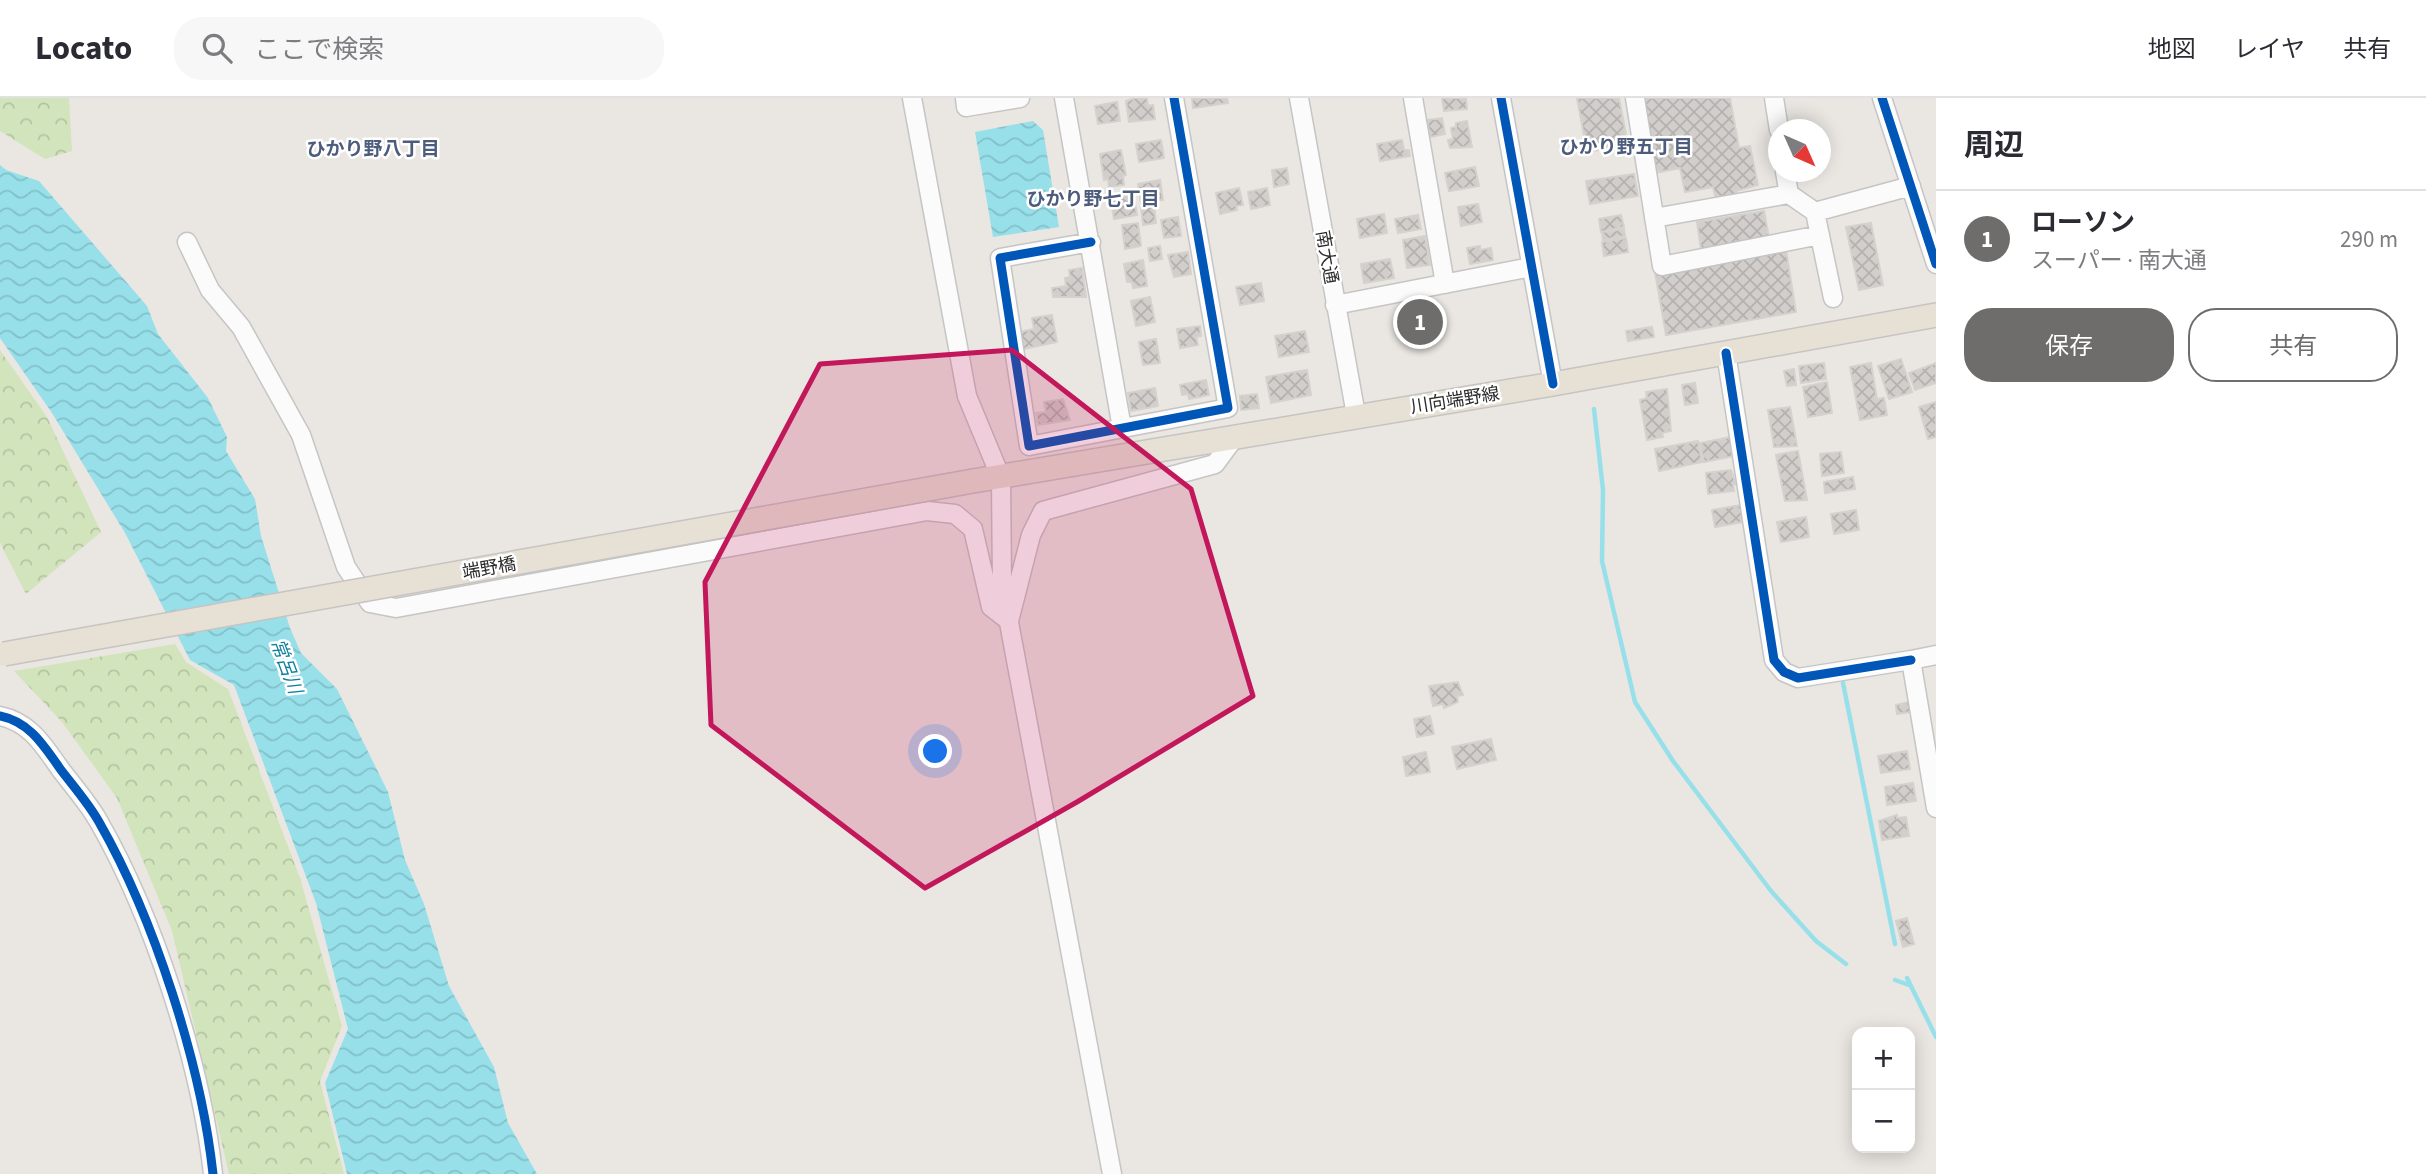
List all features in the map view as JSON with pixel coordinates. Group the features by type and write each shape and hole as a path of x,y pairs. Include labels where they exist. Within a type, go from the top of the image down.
{"main road":[{"name":"川向端野線","path":"973,481 1553,384 1936,315"},
{"name":"端野橋","path":"2,655 973,481"}],"street":[{"path":"912,98 967,396 1001,478 1002,585 1112,1174"},
{"path":"965,98 966,107 1020,98"},
{"path":"1064,98 1122,428"},
{"path":"1091,242 1000,258 1029,446 1228,408 1174,98"},
{"name":"南大通","path":"1299,98 1356,415"},
{"path":"1413,98 1445,284"},
{"path":"1501,98 1553,384"},
{"path":"1634,98 1662,266 1820,235"},
{"path":"1774,98 1777,119"},
{"path":"1882,98 1936,264"},
{"path":"1786,182 1788,194"},
{"path":"1815,212 1911,186"},
{"path":"1654,218 1788,194 1815,212 1833,298"},
{"path":"187,242 210,290 241,327 301,435 345,568 370,603 396,608 926,511 955,514 973,529 992,607 1009,621"},
{"path":"1335,305 1531,267"},
{"path":"1726,352 1774,660 1784,672 1798,678 1936,655"},
{"path":"1009,621 1031,535 1043,511 1215,464 1235,437"},
{"path":"1911,660 1936,808"},
{"path":"0,716 18,720 36,736 98,820 133,890 200,1089 213,1174"}],"highlighted area":[{"path":"1012,350 1191,489 1253,696 1077,802 925,888 711,725 705,582 820,364"}],"green space":[{"path":"0,98 69,98 72,151 45,159 0,131"},
{"path":"0,350 47,417 101,532 26,594 0,543"},
{"path":"175,644 186,662 228,689 300,878 342,1026 320,1081 344,1174 229,1174 172,931 117,798 62,722 14,671"}],"water":[{"path":"1033,121 1043,130 1059,227 993,237 975,132"},
{"name":"常呂川","path":"0,165 6,170 39,181 147,306 158,334 208,398 227,437 226,451 255,499 261,536 290,628 301,653 337,689 388,792 405,860 424,904 449,986 494,1067 508,1123 537,1174 347,1174 325,1083 348,1029 316,903 234,685 190,660 125,533 52,413 0,338"}],"building":[{"path":"1147,98 1148,106 1153,105 1155,119 1129,122 1126,101"},
{"path":"1192,98 1227,98 1228,103 1193,108"},
{"path":"1442,98 1466,98 1467,109 1444,111"},
{"path":"1577,98 1619,98 1628,145 1587,152"},
{"path":"1641,98 1730,98 1739,148 1750,146 1758,185 1736,191 1737,195 1716,199 1713,187 1685,192 1680,168 1655,173"},
{"path":"1117,102 1120,121 1098,124 1095,106"},
{"path":"1442,118 1445,134 1430,137 1427,120"},
{"path":"1467,121 1472,147 1450,148 1448,140 1453,139 1451,128 1456,127 1456,123"},
{"path":"1161,140 1164,158 1139,162 1136,144"},
{"path":"1402,140 1404,150 1409,150 1410,156 1380,161 1377,144"},
{"path":"1121,150 1126,175 1123,176 1124,185 1109,187 1108,179 1104,180 1100,154"},
{"path":"1475,167 1479,186 1449,191 1445,173"},
{"path":"1287,168 1289,184 1274,187 1272,170"},
{"path":"1634,174 1638,196 1590,204 1586,181"},
{"path":"1160,180 1163,200 1141,203 1138,184"},
{"path":"1239,188 1243,205 1236,206 1237,210 1220,214 1216,193"},
{"path":"1267,188 1270,205 1251,209 1248,192"},
{"path":"1133,192 1137,215 1114,219 1110,195"},
{"path":"1478,204 1482,222 1461,226 1458,207"},
{"path":"1154,205 1156,223 1143,225 1141,207"},
{"path":"1764,211 1769,238 1701,249 1697,222"},
{"path":"1384,214 1387,233 1360,238 1357,219"},
{"path":"1418,215 1421,229 1398,233 1395,219"},
{"path":"1621,215 1624,227 1601,232 1599,219"},
{"path":"1178,217 1181,236 1164,238 1161,220"},
{"path":"1138,223 1141,246 1125,249 1122,225"},
{"path":"1871,223 1883,285 1859,290 1846,227"},
{"path":"1624,229 1625,236 1603,240 1602,232"},
{"path":"1425,236 1430,265 1407,268 1403,240"},
{"path":"1626,238 1628,252 1604,256 1602,242"},
{"path":"1160,246 1162,259 1150,261 1148,248"},
{"path":"1480,246 1480,250 1491,248 1493,260 1470,264 1467,248"},
{"path":"1786,250 1796,312 1666,335 1655,272"},
{"path":"1188,252 1191,274 1174,277 1168,255"},
{"path":"1390,259 1394,278 1364,283 1361,264"},
{"path":"1143,260 1147,286 1133,288 1132,282 1127,282 1124,264"},
{"path":"1082,268 1086,297 1053,297 1052,288 1066,286 1065,278 1070,277 1069,270"},
{"path":"1261,283 1264,301 1240,305 1236,287"},
{"path":"1150,297 1155,322 1136,326 1131,301"},
{"path":"1430,300 1437,341 1411,346 1403,302"},
{"path":"1052,315 1057,342 1023,349 1019,332 1034,329 1032,318"},
{"path":"1200,326 1201,336 1196,337 1198,345 1180,348 1177,329"},
{"path":"1652,327 1654,337 1628,341 1626,331"},
{"path":"1305,331 1309,352 1279,357 1275,336"},
{"path":"1156,339 1160,363 1143,365 1139,342"},
{"path":"1901,359 1912,392 1889,399 1878,366"},
{"path":"1824,363 1826,379 1801,383 1799,366"},
{"path":"1871,363 1877,399 1884,398 1887,415 1860,420 1850,367"},
{"path":"1936,363 1936,383 1915,390 1909,373"},
{"path":"1794,369 1796,385 1787,386 1784,371"},
{"path":"1307,370 1311,395 1271,403 1266,377"},
{"path":"1206,380 1209,395 1189,399 1188,394 1182,395 1180,385"},
{"path":"1827,382 1832,413 1808,417 1803,387"},
{"path":"1695,383 1698,403 1685,405 1682,385"},
{"path":"1155,388 1158,406 1131,411 1128,393"},
{"path":"1667,389 1671,431 1662,433 1663,437 1647,440 1640,400 1647,398 1646,392"},
{"path":"1257,394 1259,408 1241,410 1240,396"},
{"path":"1063,399 1070,420 1038,425 1036,413 1046,412 1044,402"},
{"path":"1936,402 1936,437 1928,439 1919,407"},
{"path":"1790,407 1797,446 1774,447 1768,410"},
{"path":"1731,437 1734,456 1704,462 1700,443"},
{"path":"1698,441 1702,462 1659,471 1655,449"},
{"path":"1798,451 1807,500 1785,501 1776,455"},
{"path":"1841,452 1844,473 1822,476 1820,454"},
{"path":"1731,470 1736,484 1733,485 1734,491 1708,494 1706,473"},
{"path":"1853,477 1855,489 1825,493 1824,482"},
{"path":"1741,505 1743,522 1715,527 1712,510"},
{"path":"1856,510 1859,530 1834,534 1831,514"},
{"path":"1806,517 1809,537 1781,542 1777,522"},
{"path":"1458,682 1463,695 1457,696 1458,702 1444,708 1443,704 1433,706 1429,686"},
{"path":"1909,702 1911,712 1897,714 1896,705"},
{"path":"1430,716 1434,734 1417,737 1414,719"},
{"path":"1491,739 1496,760 1457,769 1452,747"},
{"path":"1907,751 1910,769 1881,773 1878,756"},
{"path":"1426,752 1430,772 1406,776 1403,757"},
{"path":"1913,783 1916,801 1887,805 1885,787"},
{"path":"1897,815 1897,818 1906,817 1909,836 1882,840 1879,821"},
{"path":"1907,918 1914,944 1903,947 1896,921"}],"waterway":[{"path":"1594,409 1603,490 1602,561 1635,702 1673,761 1771,891 1816,941 1846,964"},
{"path":"1843,683 1895,944"},
{"path":"1907,978 1936,1037"},
{"path":"1895,980 1909,985"}],"cycle path":[{"path":"1091,242 1000,258 1029,446 1228,408 1174,98"},
{"path":"1501,98 1553,384"},
{"path":"1882,98 1936,264"},
{"path":"1726,353 1774,660 1784,672 1798,678 1911,660"},
{"path":"0,716 28,729 42,744 91,809 119,860 156,947 172,993 198,1086 213,1174"}],"place":[{"name":"ローソン","path":"1420,322"}],"district":[{"name":"ひかり野五丁目","path":"1626,146"},
{"name":"ひかり野八丁目","path":"373,148"},
{"name":"ひかり野七丁目","path":"1093,198"}]}
